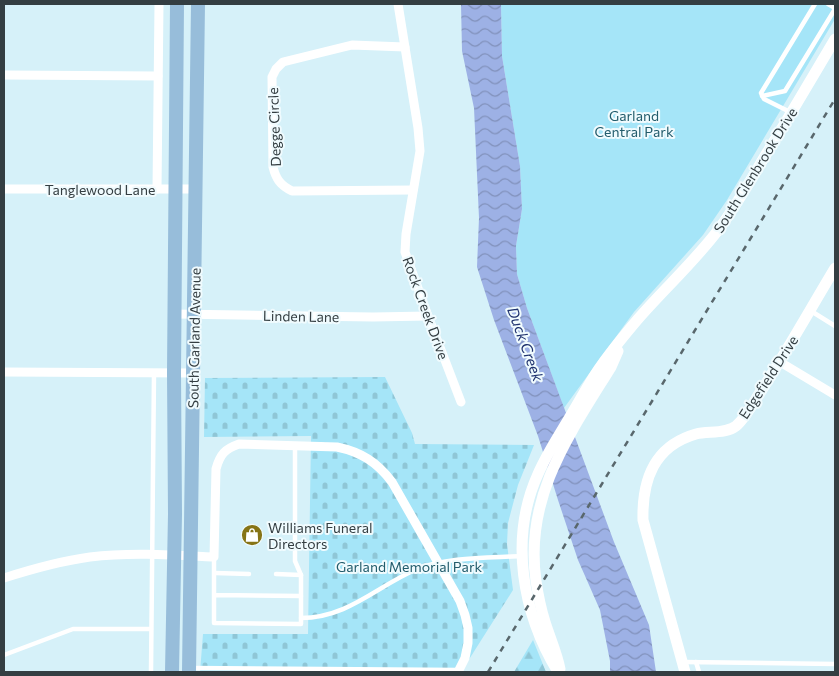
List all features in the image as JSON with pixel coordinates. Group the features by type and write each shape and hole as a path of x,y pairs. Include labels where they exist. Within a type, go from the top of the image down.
{"main road":[{"name":"South Garland Avenue","path":"172,672 177,4"},
{"name":"South Garland Avenue","path":"189,670 198,4"}],"street":[{"path":"157,190 159,4"},
{"name":"Rock Creek Drive","path":"398,4 418,128 420,152 406,234 405,252 461,402"},
{"name":"South Glenbrook Drive","path":"559,672 557,655 536,582 535,539 541,502 553,466 603,362 647,308 702,251 719,229 736,205 835,39"},
{"name":"Degge Circle","path":"405,47 352,45 283,62 276,69 272,77 273,167 277,179 284,187 292,191 413,190"},
{"path":"4,75 158,76"},
{"name":"Tanglewood Lane","path":"4,189 196,189"},
{"name":"Edgefield Drive","path":"683,667 643,520 643,499 646,484 656,461 670,446 695,434 736,426 780,362 835,268"},
{"name":"Linden Lane","path":"175,314 428,316"},
{"path":"780,362 835,395"},
{"path":"4,372 193,374"},
{"name":"South Glenbrook Drive","path":"559,672 549,658 526,595 522,556 524,519 533,486 549,453 590,392"},
{"path":"4,578 34,569 89,558 153,555 214,557 216,468 219,457 229,448 239,444 337,447 352,450 370,459 384,471 392,482 460,602 468,628 468,643 465,658 459,671"}],"lane":[{"path":"762,96 762,91 815,4"},
{"path":"762,96 786,91 835,8 828,4"},
{"path":"762,96 764,99 791,113"},
{"path":"810,310 835,326"},
{"path":"151,672 154,373"},
{"path":"214,557 214,623 301,624 301,575 295,561 295,445"},
{"path":"301,618 317,618 349,607 404,575 420,568 438,564 522,556"},
{"path":"215,573 249,574"},
{"path":"276,574 301,575"},
{"path":"215,595 301,596"},
{"path":"4,655 73,629 151,629"},
{"path":"683,667 696,662 835,664"},
{"path":"696,662 699,672"},
{"path":"815,664 815,672"},
{"path":"189,670 459,671"}],"green space":[{"name":"Garland Central Park","path":"501,4 835,4 835,19 727,200 703,235 634,312 564,408 527,308 517,274 516,246 522,209 520,166 502,56"},
{"name":"Garland Memorial Park","path":"385,377 412,433 415,444 534,445 518,485 508,523 507,544 513,590 461,672 200,672 203,634 308,634 311,436 204,437 205,378"},
{"path":"533,640 546,672 514,672"}],"water":[{"name":"Duck Creek","path":"461,4 501,4 502,56 520,166 522,209 516,246 517,274 527,308 614,542 649,625 656,672 610,672 610,661 600,610 578,560 538,436 494,320 477,267 479,218 474,108 462,51"}],"railway":[{"path":"488,672 835,99"}],"place":[{"name":"Williams Funeral Directors","path":"252,535"}]}
